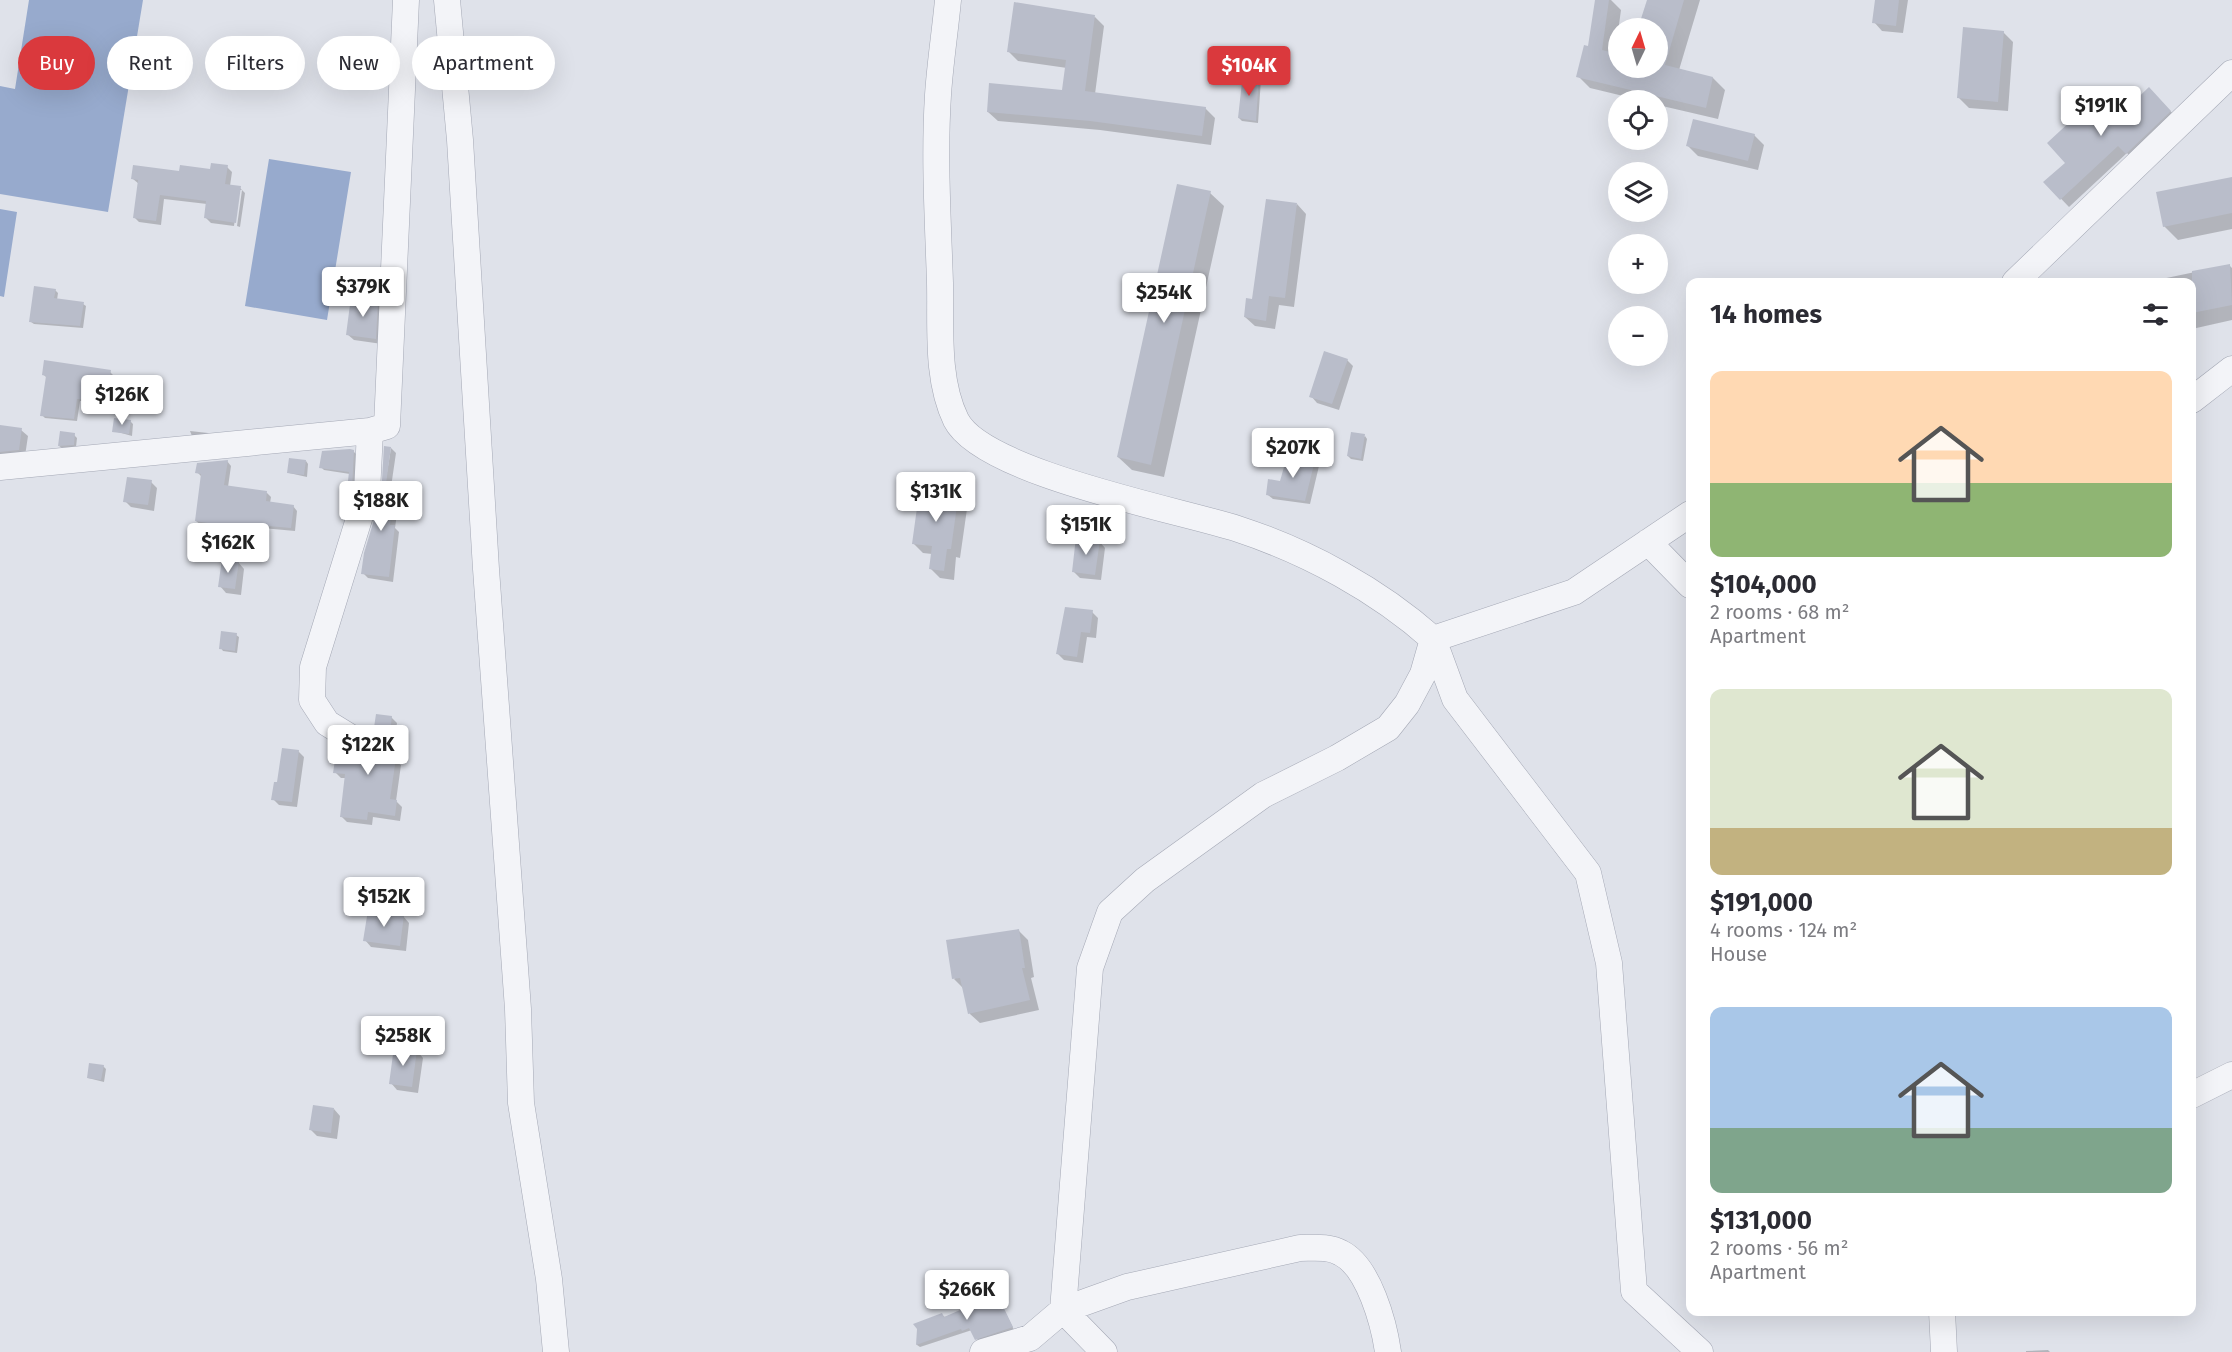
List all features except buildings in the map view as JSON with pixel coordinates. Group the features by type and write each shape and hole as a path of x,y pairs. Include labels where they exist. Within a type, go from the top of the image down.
{"street":[{"path":"0,467 370,430 387,426 406,0"},
{"path":"447,0 460,140 486,568 518,1009 521,1103 549,1279 556,1352"},
{"path":"948,0 938,97 941,358 949,402 956,421 969,438 992,452 1096,491 1238,530 1312,560 1393,606 1433,639 1455,699 1588,873 1609,963 1634,1291 1700,1352"},
{"path":"2019,278 2232,73"},
{"path":"2196,397 2232,369"},
{"path":"353,739 327,723 312,700 313,667 367,493 370,430"},
{"path":"1433,639 1574,592 1686,517"},
{"path":"1648,542 1686,581"},
{"path":"1104,1352 1064,1310 1090,968 1110,912 1145,880 1263,795 1337,758 1388,728 1407,704 1423,674 1433,639"},
{"path":"2196,1093 2232,1075"},
{"path":"983,1352 1030,1338 1064,1310 1138,1285 1300,1248 1328,1248 1343,1254 1372,1294 1383,1320 1388,1352"},
{"path":"1942,1316 1944,1352"}],"water":[{"path":"29,0 143,0 137,36 107,36 107,90 128,90 108,212 0,194 0,86 15,89 18,70 18,90 95,90 95,36 23,36"},
{"path":"269,159 351,172 327,320 245,306"},
{"path":"0,209 17,212 4,297 0,296"}]}
